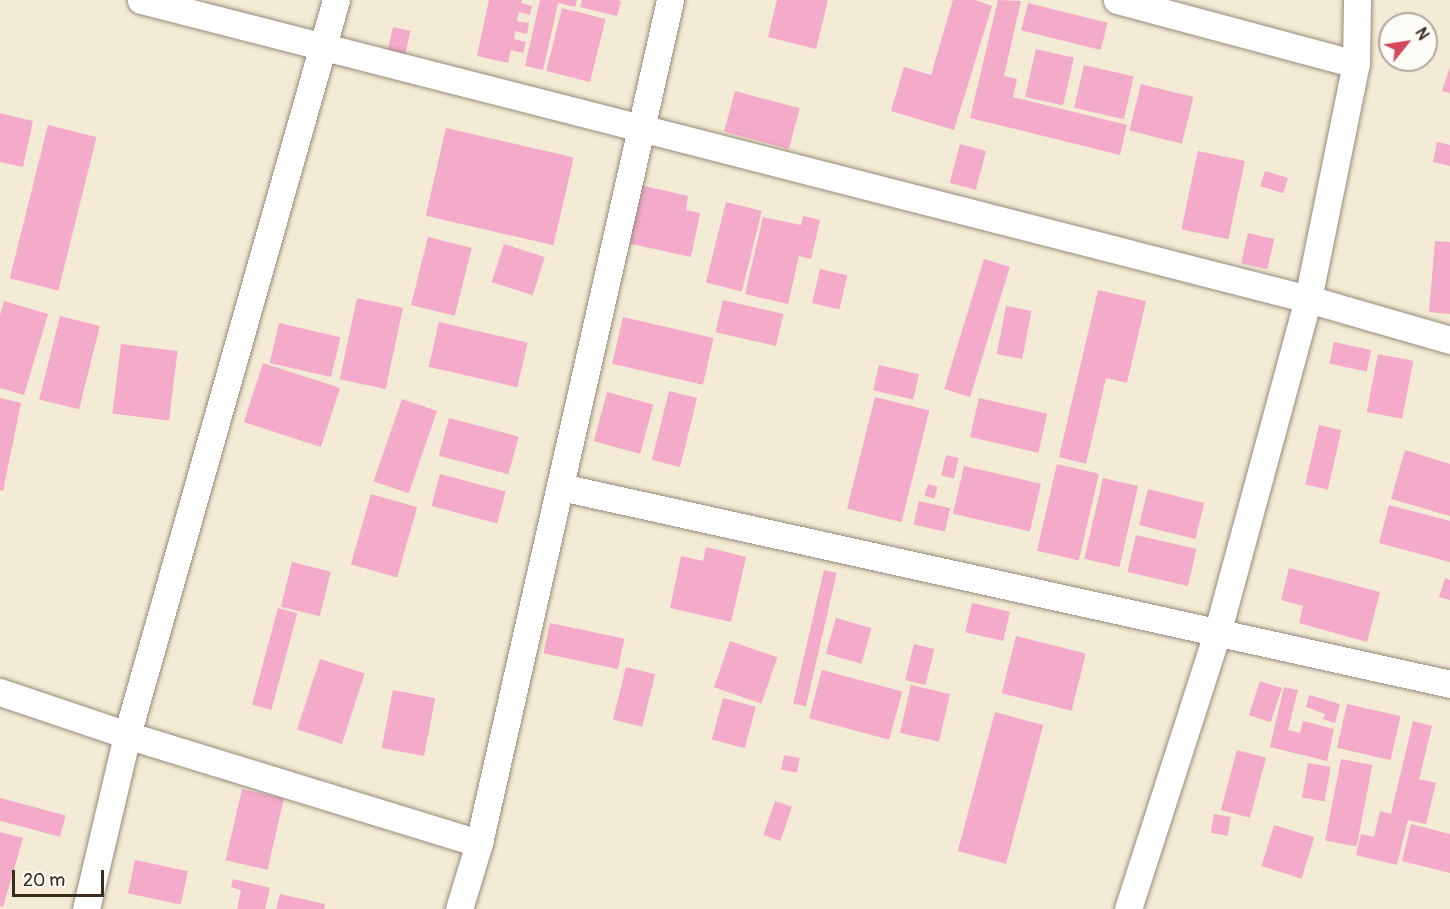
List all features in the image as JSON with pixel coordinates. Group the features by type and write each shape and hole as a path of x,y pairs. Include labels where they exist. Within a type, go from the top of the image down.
{"street":[{"path":"141,0 1308,299 1450,340"},
{"path":"86,909 127,735 321,46 336,0"},
{"path":"459,909 479,843 670,0"},
{"path":"1117,0 1356,64"},
{"path":"1128,909 1218,630 1308,299 1356,64 1357,0"},
{"path":"561,488 1218,630 1450,684"},
{"path":"0,692 127,735 479,843"}],"building":[{"path":"489,0 522,0 521,3 532,6 530,15 519,12 517,21 529,23 527,34 515,31 514,39 526,42 523,53 511,50 508,63 477,56"},
{"path":"540,0 577,0 575,7 558,3 543,70 525,66"},
{"path":"582,0 621,1 617,16 580,7"},
{"path":"777,0 828,0 816,49 768,37"},
{"path":"953,0 975,0 992,6 954,130 891,111 904,67 931,75"},
{"path":"998,0 1021,1 1004,76 1017,79 1013,97 1127,125 1120,155 970,118"},
{"path":"1028,3 1108,23 1101,50 1021,30"},
{"path":"562,8 606,19 590,82 546,71"},
{"path":"393,27 411,31 405,54 388,50"},
{"path":"1036,49 1074,58 1063,106 1025,97"},
{"path":"1084,65 1134,76 1124,119 1074,108"},
{"path":"1450,67 1450,93 1442,91"},
{"path":"1141,84 1193,97 1182,144 1129,131"},
{"path":"735,91 800,108 789,149 724,132"},
{"path":"0,113 33,121 23,167 0,162"},
{"path":"48,125 97,137 58,290 10,278"},
{"path":"446,128 574,157 553,245 426,216"},
{"path":"1437,142 1450,145 1450,166 1433,162"},
{"path":"960,144 986,151 976,190 950,183"},
{"path":"1198,151 1245,161 1228,239 1181,229"},
{"path":"1265,171 1288,178 1283,193 1260,186"},
{"path":"636,184 688,196 686,210 700,213 691,257 623,242"},
{"path":"726,202 762,211 742,291 706,283"},
{"path":"803,216 820,220 811,259 799,256 788,304 745,294 763,217 801,225"},
{"path":"1248,233 1274,239 1267,269 1241,263"},
{"path":"428,237 472,248 455,316 411,305"},
{"path":"1435,241 1450,242 1450,314 1429,312"},
{"path":"504,244 545,257 533,295 492,282"},
{"path":"984,259 1010,267 970,397 944,389"},
{"path":"820,269 847,275 839,309 812,303"},
{"path":"1098,290 1146,301 1127,383 1106,378 1086,464 1059,457"},
{"path":"357,298 403,308 386,389 340,379"},
{"path":"723,300 783,314 776,346 716,332"},
{"path":"4,301 48,314 24,395 0,388 0,315"},
{"path":"1006,306 1032,311 1022,359 997,354"},
{"path":"60,316 100,326 79,409 39,399"},
{"path":"623,317 714,338 703,385 612,364"},
{"path":"439,322 528,342 517,387 429,367"},
{"path":"279,323 340,337 331,377 270,363"},
{"path":"1334,342 1371,350 1367,371 1329,364"},
{"path":"121,344 178,351 169,420 112,413"},
{"path":"1378,354 1413,361 1402,419 1367,412"},
{"path":"263,363 340,388 321,447 244,422"},
{"path":"879,365 919,374 913,400 873,390"},
{"path":"669,391 697,398 680,467 652,460"},
{"path":"607,392 653,404 640,454 594,441"},
{"path":"875,397 929,411 902,522 847,509"},
{"path":"0,398 21,403 3,491 0,490"},
{"path":"979,398 1047,414 1038,453 970,437"},
{"path":"402,399 437,411 409,493 374,481"},
{"path":"449,418 519,437 508,474 439,456"},
{"path":"1319,425 1341,430 1328,490 1305,484"},
{"path":"1405,450 1450,464 1450,516 1391,499"},
{"path":"946,455 959,458 954,478 941,475"},
{"path":"1057,464 1099,474 1079,560 1037,551"},
{"path":"964,466 1041,484 1030,532 953,514"},
{"path":"440,474 506,492 497,523 431,506"},
{"path":"1103,478 1138,486 1119,567 1084,559"},
{"path":"928,484 938,487 934,498 924,495"},
{"path":"1148,489 1204,503 1195,539 1139,525"},
{"path":"371,494 417,507 397,577 351,564"},
{"path":"919,501 950,508 945,532 914,524"},
{"path":"1389,505 1450,521 1450,562 1379,543"},
{"path":"1136,535 1196,549 1188,586 1127,572"},
{"path":"706,547 746,557 731,622 670,608 681,556 703,561"},
{"path":"292,562 331,572 320,616 281,607"},
{"path":"1289,568 1380,592 1367,642 1299,623 1303,606 1281,600"},
{"path":"824,570 837,573 806,706 793,703"},
{"path":"1445,578 1450,580 1450,600 1439,597"},
{"path":"972,603 1010,612 1003,641 965,632"},
{"path":"278,608 297,613 271,710 252,705"},
{"path":"836,618 872,628 861,664 826,654"},
{"path":"550,623 624,639 618,669 544,653"},
{"path":"1016,636 1086,653 1072,711 1002,693"},
{"path":"730,641 777,657 761,704 714,687"},
{"path":"914,644 934,649 925,685 905,680"},
{"path":"320,659 365,674 342,744 297,729"},
{"path":"626,667 655,674 642,727 613,719"},
{"path":"822,670 902,691 889,740 809,718"},
{"path":"1260,681 1282,688 1271,722 1249,715"},
{"path":"911,685 950,694 939,742 900,733"},
{"path":"1284,687 1298,690 1288,730 1300,733 1303,721 1334,729 1327,761 1270,747"},
{"path":"393,690 435,698 424,756 382,748"},
{"path":"1309,695 1340,704 1335,723 1323,719 1325,714 1306,707"},
{"path":"723,698 756,707 745,748 712,740"},
{"path":"1347,704 1401,716 1390,760 1337,748"},
{"path":"995,712 1043,725 1006,864 958,851"},
{"path":"1413,721 1432,726 1419,779 1436,783 1426,824 1408,820 1397,865 1356,855 1361,834 1374,837 1380,811 1391,814"},
{"path":"1237,750 1266,758 1250,818 1221,810"},
{"path":"784,755 800,758 797,773 781,770"},
{"path":"1341,759 1372,765 1357,847 1325,840"},
{"path":"1308,763 1331,767 1325,801 1302,797"},
{"path":"242,789 284,799 267,870 226,860"},
{"path":"0,798 66,816 60,837 0,821"},
{"path":"775,801 792,807 780,841 763,835"},
{"path":"1214,814 1231,817 1227,836 1211,833"},
{"path":"1411,824 1450,834 1450,873 1402,861"},
{"path":"1274,825 1314,837 1302,878 1261,866"},
{"path":"0,832 23,838 3,907 0,906"},
{"path":"135,860 188,871 181,904 128,893"},
{"path":"233,879 270,888 265,909 237,909 241,890 231,887"},
{"path":"280,894 325,904 324,909 276,909"}]}
